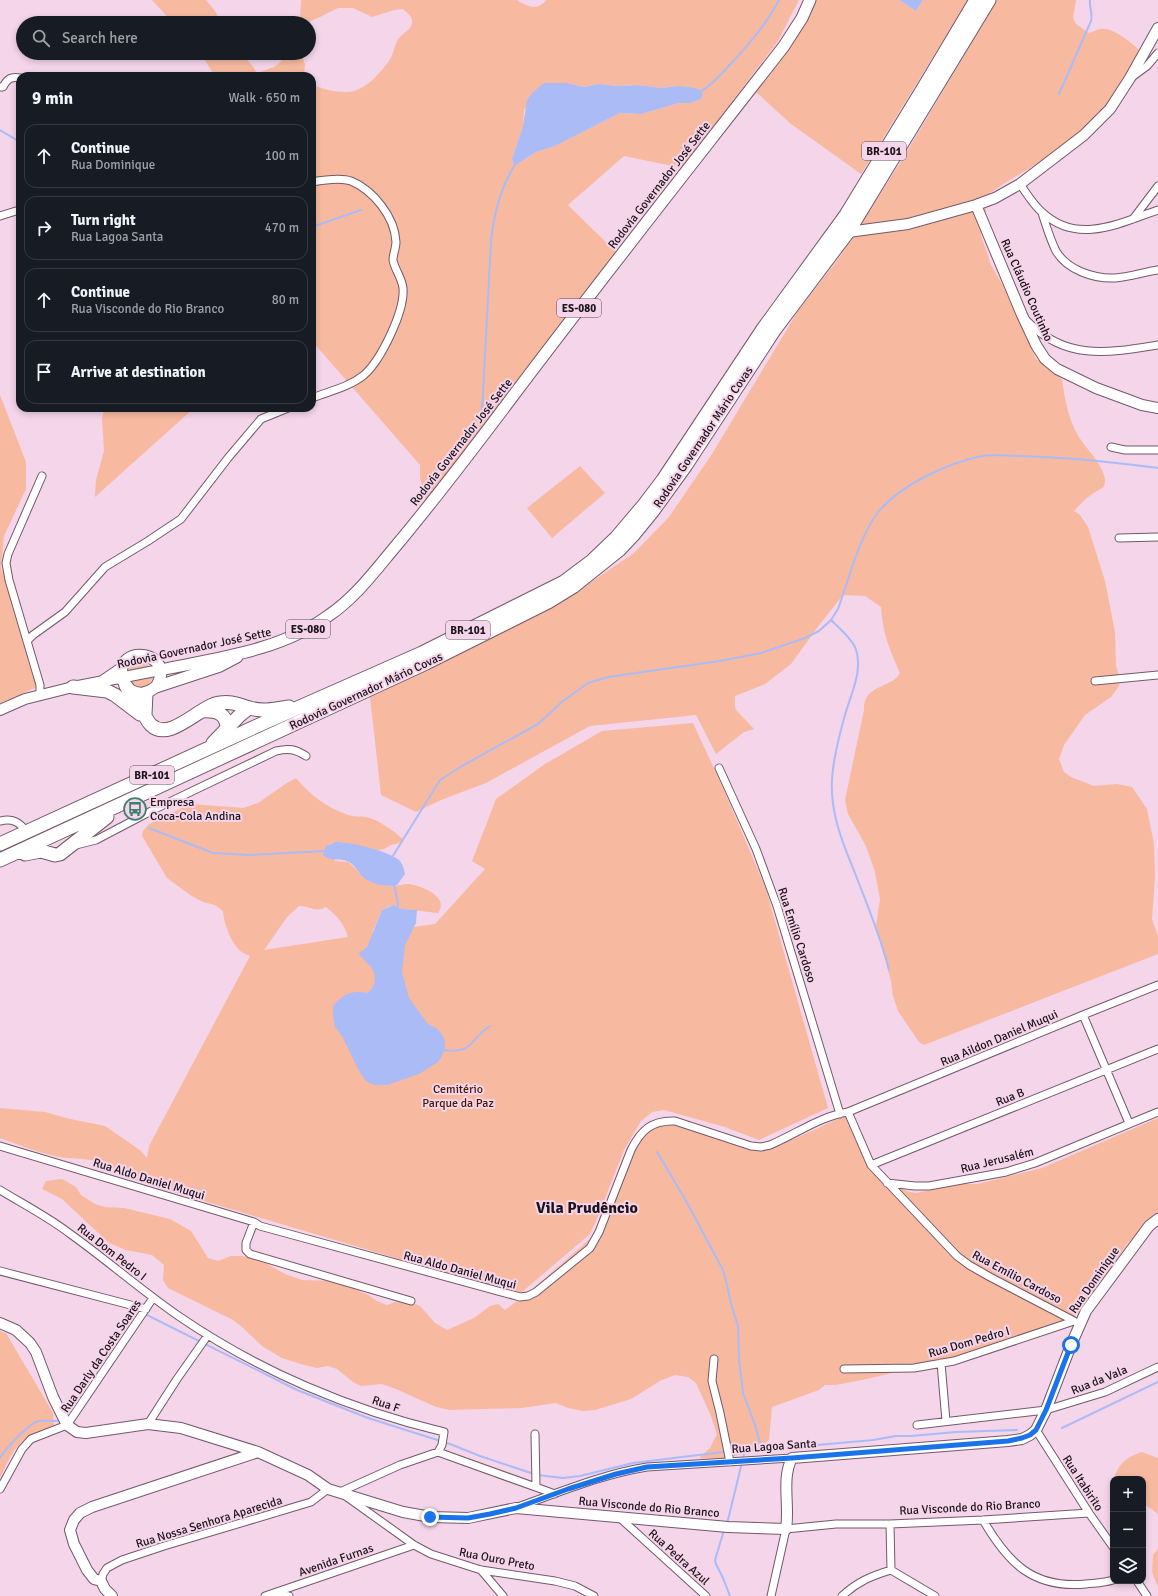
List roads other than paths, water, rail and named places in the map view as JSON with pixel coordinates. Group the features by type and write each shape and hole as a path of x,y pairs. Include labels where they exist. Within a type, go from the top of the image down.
{"highway":[{"name":"Rodovia Governador Mário Covas","path":"0,844 268,721 422,653 564,582 592,561 616,538 644,506 668,474 730,377 846,215 976,0"},
{"name":"Rodovia Governador Mário Covas","path":"0,860 433,660 548,602 574,586 601,566 634,534 652,512 686,465 775,329 848,232 989,0"},
{"path":"123,677 146,718 153,726 160,729 168,730 180,725 211,705 221,702 238,703 253,709 268,721 268,727 265,732 193,766 186,774"},
{"path":"73,687 98,689 115,695 146,718"},
{"path":"146,718 151,690"},
{"path":"208,749 227,728 253,709 274,709 309,703"},
{"path":"201,711 214,710 219,712 225,718 227,728"},
{"path":"0,860 41,851 55,855 60,854 92,836 132,799"},
{"path":"50,853 44,846 45,840 47,832 57,819"}],"main road":[{"name":"Rodovia Governador José Sette","path":"103,680 123,677 126,661 133,656 140,654 148,656 157,665 198,662 275,644 313,626 339,609 359,590 450,479 582,305 784,46 802,18 810,0"},
{"path":"123,677 131,691 139,694 220,666 246,651"},
{"path":"151,690 161,676 157,665"}],"street":[{"path":"848,232 908,224 976,205 995,198 1020,184 1084,135 1110,109 1130,78 1158,28"},
{"path":"1130,78 1146,66 1158,53"},
{"path":"0,87 3,87 7,80 16,78"},
{"path":"316,181 326,179 350,180 365,188 381,205 391,222 396,241 393,261 402,280 403,290 400,306 388,342 366,373 353,383 316,397"},
{"path":"1020,184 1042,213 1056,251 1065,262 1078,271 1092,275 1115,278 1158,270"},
{"path":"1133,219 1158,186"},
{"name":"Rua Cláudio Coutinho","path":"976,205 1022,315 1036,345 1046,359 1057,369 1096,388 1142,406 1158,408"},
{"path":"1042,213 1066,228 1080,230 1116,225 1158,210"},
{"path":"0,216 16,211"},
{"path":"1022,315 1050,340 1064,347 1092,351 1131,349 1158,345"},
{"path":"27,641 65,612 105,567 181,519 228,458 261,419 278,412"},
{"path":"1111,447 1124,450 1158,450"},
{"path":"40,695 40,685 9,580 6,563 8,554 42,476"},
{"path":"1119,538 1158,538"},
{"name":"Rodovia Governador José Sette","path":"123,677 157,665"},
{"path":"1095,681 1158,675"},
{"path":"0,710 26,699 103,680"},
{"path":"92,836 157,808 276,751 296,749 306,756"},
{"name":"Rua Emílio Cardoso","path":"719,768 756,849 774,899 840,1114"},
{"path":"0,821 13,820 22,825 28,832"},
{"name":"Rua Aildon Daniel Muqui","path":"848,1112 1158,985"},
{"path":"1083,1015 1129,1123"},
{"name":"Rua B","path":"871,1165 1158,1049"},
{"name":"Rua Emílio Cardoso","path":"848,1112 871,1165 945,1244 969,1265 1077,1322"},
{"name":"Rua Aldo Daniel Muqui","path":"0,1146 254,1222 260,1226 520,1298 528,1296 545,1285 590,1248 599,1232 636,1140 653,1124 664,1120 675,1121 751,1146 761,1147 770,1145 823,1120 848,1112"},
{"name":"Rua Jerusalém","path":"887,1183 929,1186 1006,1172 1035,1163 1158,1112"},
{"name":"Rua Dom Pedro I","path":"0,1190 64,1229 153,1298 208,1335"},
{"name":"Rua Dominique","path":"1036,1430 1046,1410 1077,1322 1149,1226 1158,1219"},
{"path":"254,1222 246,1243 246,1250 250,1254 411,1301"},
{"path":"0,1271 146,1309"},
{"name":"Rua Darly da Costa Soares","path":"67,1425 153,1298"},
{"name":"Rua Dom Pedro I","path":"844,1369 914,1368 941,1363 1077,1322"},
{"path":"0,1323 16,1330 30,1343 36,1352 53,1397 67,1425 31,1439 22,1449 0,1489"},
{"path":"148,1424 208,1335"},
{"name":"Rua F","path":"208,1335 261,1364 315,1390 406,1422 444,1432 443,1442 438,1452"},
{"path":"714,1359 712,1381 730,1462"},
{"path":"941,1363 946,1421"},
{"name":"Rua da Vala","path":"917,1425 1046,1410 1104,1392 1158,1367"},
{"name":"Rua Visconde do Rio Branco","path":"67,1425 77,1432 86,1434 148,1424 181,1428 258,1452 308,1475 328,1489 403,1512 430,1517 468,1518 516,1508 742,1528 786,1529 836,1524 890,1524 1089,1514"},
{"name":"Rua Lagoa Santa","path":"516,1508 555,1494 632,1470 647,1467 792,1458 1008,1441 1030,1435 1036,1430"},
{"name":"Rua Itabirito","path":"1036,1430 1089,1514 1110,1543"},
{"path":"535,1434 536,1486"},
{"path":"112,1596 105,1589 101,1581 94,1579 87,1570 74,1544 70,1530 74,1520 80,1514 105,1502 258,1452"},
{"path":"340,1492 400,1465 438,1452 555,1494"},
{"path":"771,1596 786,1529 788,1514 786,1476 792,1458"},
{"name":"Rua Nossa Senhora Aparecida","path":"101,1581 107,1568 122,1560 311,1502 328,1489"},
{"name":"Rua Ouro Preto","path":"340,1492 414,1545 431,1554 481,1570 555,1581 575,1586 594,1596"},
{"name":"Rua Pedra Azul","path":"620,1518 706,1596"},
{"path":"983,1520 996,1542 1031,1576 1061,1585 1110,1581"},
{"path":"890,1524 891,1570"},
{"name":"Avenida Furnas","path":"265,1596 414,1545"},
{"path":"481,1570 503,1596"},
{"path":"842,1596 853,1586 871,1576 891,1570 935,1596"},
{"path":"1139,1584 1144,1594"},
{"path":"275,1592 289,1596"}],"water":[{"path":"899,0 923,0 916,11"},
{"path":"544,83 567,83 584,87 599,84 617,86 638,85 661,88 678,86 696,88 701,91 703,95 701,99 691,103 679,103 641,114 620,113 555,146 536,152 519,163 514,164 512,159 523,126 527,100 533,92"},
{"path":"336,842 351,844 387,853 399,860 404,868 405,874 397,885 393,886 384,886 369,881 362,876 351,863 343,860 330,859 323,855 326,846"},
{"path":"393,905 402,909 417,910 416,923 405,945 402,972 409,998 428,1024 436,1028 442,1034 445,1047 438,1062 419,1074 387,1085 374,1085 366,1081 359,1071 342,1036 335,1027 333,1006 340,998 348,994 356,992 367,993 374,985 375,978 373,970 362,958 359,952 367,947 382,910"}],"waterway":[{"path":"699,92 712,83 746,47 761,29 779,0"},
{"path":"1059,94 1091,21 1092,16 1090,0"},
{"path":"0,130 16,140"},
{"path":"482,412 492,231 502,190 516,163"},
{"path":"316,226 361,210"},
{"path":"391,859 440,780 462,766 538,724 563,701 588,683 608,677 720,661 761,653 805,638 819,631 831,620 838,609 860,545 872,521 889,501 900,492 926,476 969,459 991,455 1071,459 1158,468"},
{"path":"831,620 853,643 858,664 856,681 835,755 832,780 833,804 842,840 878,933 889,970"},
{"path":"149,828 213,853 250,855 325,851"},
{"path":"394,884 398,904 397,908"},
{"path":"443,1050 453,1051 466,1048 490,1026"},
{"path":"657,1152 685,1199 723,1270 738,1326 739,1359 743,1393 755,1425 762,1450"},
{"path":"145,1314 297,1390 368,1418 450,1444 480,1456 534,1474"},
{"path":"1062,1428 1158,1382"},
{"path":"0,1458 18,1436 30,1426 39,1421 62,1420"},
{"path":"538,1475 563,1478 580,1476 633,1463 723,1452 873,1440 896,1436 1017,1430"},
{"path":"727,1524 745,1450"},
{"path":"724,1530 715,1560 730,1596"}],"place":[{"name":"Empresa Coca-Cola Andina","path":"135,809"}],"district":[{"name":"Vila Prudêncio","path":"587,1207"}],"park label":[{"name":"Cemitério Parque da Paz","path":"458,1096"}]}
